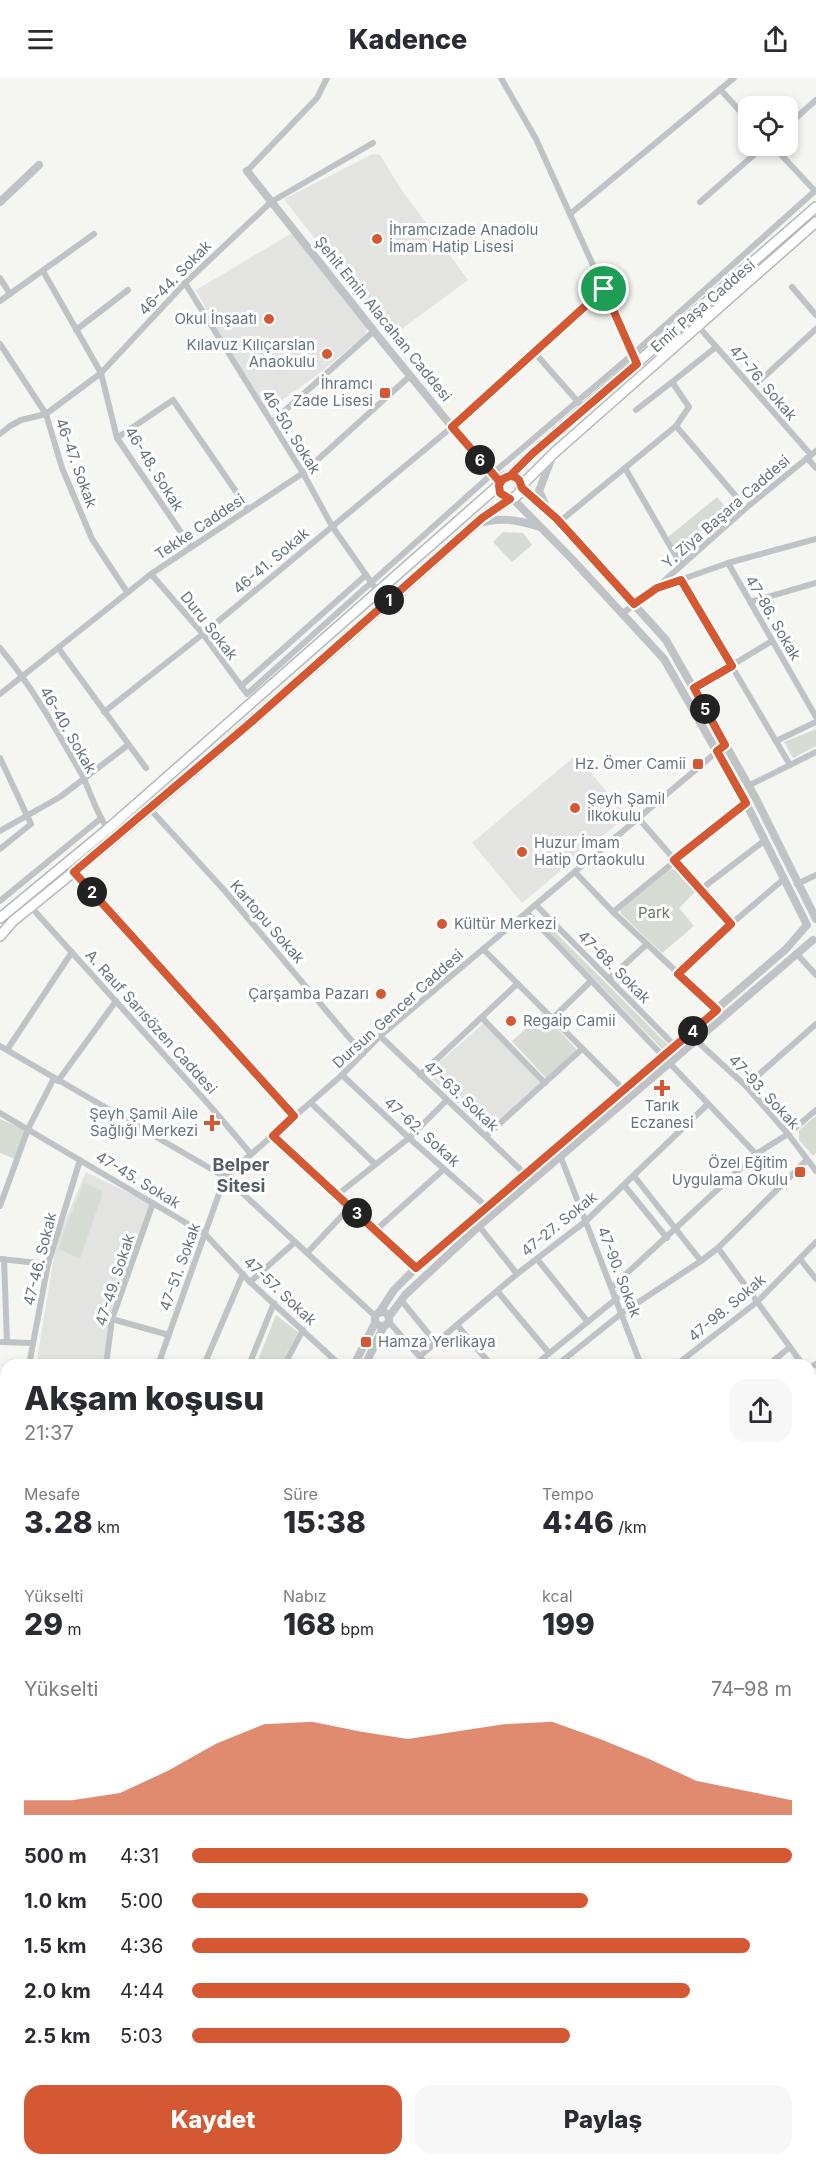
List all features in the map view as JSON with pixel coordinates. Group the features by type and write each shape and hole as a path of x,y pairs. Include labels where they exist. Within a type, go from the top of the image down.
{"main road":[{"name":"Emir Paşa Caddesi","path":"510,476 532,454 816,207"},
{"name":"Emir Paşa Caddesi","path":"522,487 554,453 816,222"},
{"path":"0,918 108,829 467,511 510,476 517,478 522,487 520,494 474,525 150,809 13,921 0,936"},
{"path":"500,484 500,493 511,499"}],"street":[{"path":"247,171 317,98 327,78"},
{"path":"501,78 536,139 637,364"},
{"path":"570,214 734,78"},
{"path":"720,90 738,109"},
{"path":"798,115 816,100"},
{"name":"46-44. Sokak","path":"0,434 21,420 46,414 101,373 185,283 271,202 373,143"},
{"path":"700,202 753,156"},
{"path":"371,581 633,354 816,190 783,156"},
{"path":"0,202 39,165"},
{"name":"Şehit Emin Alacahan Caddesi","path":"247,171 410,376 500,484"},
{"path":"0,301 94,234"},
{"name":"46-48. Sokak","path":"43,271 101,373 117,438 191,548"},
{"path":"0,278 10,294"},
{"name":"46-50. Sokak","path":"185,283 303,472 332,526 378,592"},
{"path":"792,287 816,315"},
{"name":"46-41. Sokak","path":"104,712 203,634 452,427 604,289"},
{"path":"76,330 128,290"},
{"name":"47-76. Sokak","path":"698,326 812,455 816,468"},
{"path":"752,388 816,329"},
{"path":"272,422 374,331"},
{"name":"46-47. Sokak","path":"0,344 46,414 62,468 92,539 127,592"},
{"path":"636,410 716,347"},
{"path":"534,352 585,409"},
{"name":"Tekke Caddesi","path":"0,694 151,573 303,472 410,376"},
{"path":"559,521 676,426 689,407 672,382"},
{"path":"117,438 173,400 248,509"},
{"path":"676,426 746,508"},
{"path":"368,1359 387,1322 405,1294 666,1060 717,1010 786,949 810,921 816,919 748,786 666,640 541,498 539,491 554,453"},
{"name":"Y. Ziya Başara Caddesi","path":"623,613 657,588 746,508 812,455"},
{"path":"625,468 681,565"},
{"path":"522,487 559,521"},
{"path":"357,1359 376,1317 394,1290 416,1268 624,1090 666,1060 675,1046 692,1036 814,940 806,934 806,926 746,803 664,659 541,527 511,499"},
{"path":"474,525 499,518 541,527"},
{"path":"657,588 728,563 816,539"},
{"name":"47-86. Sokak","path":"728,563 816,717"},
{"name":"Duru Sokak","path":"151,573 203,634 247,693 371,581"},
{"path":"240,686 366,575"},
{"path":"681,580 790,765"},
{"path":"750,602 816,583"},
{"path":"694,688 772,641"},
{"name":"46-40. Sokak","path":"0,648 23,675 83,778 100,819 108,829"},
{"path":"59,649 146,768"},
{"path":"776,741 816,722"},
{"path":"0,831 60,797 128,745"},
{"name":"Dursun Gencer Caddesi","path":"225,1177 342,1075 380,1036 725,745"},
{"path":"748,786 816,752"},
{"path":"0,758 31,824 0,849"},
{"path":"613,912 746,803"},
{"name":"Kartopu Sokak","path":"150,809 224,890 363,1054"},
{"path":"1,898 100,819"},
{"path":"639,819 731,924"},
{"path":"700,890 764,841"},
{"path":"74,872 294,1116"},
{"path":"575,872 613,912 717,1010"},
{"path":"797,884 816,875"},
{"path":"678,974 731,924 784,879"},
{"name":"47-68. Sokak","path":"536,905 675,1046"},
{"name":"A. Rauf Sarısözen Caddesi","path":"31,907 251,1154"},
{"name":"47-68. Sokak","path":"527,913 756,1154"},
{"path":"609,979 646,944"},
{"path":"483,950 624,1090"},
{"path":"7,1050 72,952"},
{"path":"796,953 816,975"},
{"path":"552,1019 591,981"},
{"path":"420,1075 517,984"},
{"path":"0,1206 27,1129 56,1080 116,1001"},
{"path":"482,1018 545,1083"},
{"path":"746,1086 816,1024"},
{"name":"47-63. Sokak","path":"380,1036 525,1174"},
{"name":"47-93. Sokak","path":"692,1036 746,1086 788,1134 816,1171"},
{"path":"0,1046 225,1177 376,1317 379,1326 387,1322"},
{"path":"486,1136 582,1049"},
{"name":"47-62. Sokak","path":"342,1075 487,1207"},
{"path":"337,1195 374,1163 409,1138 446,1101"},
{"path":"311,1103 374,1163"},
{"name":"47-27. Sokak","path":"420,1356 517,1274 586,1221 708,1104"},
{"path":"612,1287 756,1154 788,1134 816,1110"},
{"name":"47-45. Sokak","path":"0,1113 205,1234"},
{"path":"273,1136 416,1268"},
{"name":"47-90. Sokak","path":"560,1155 617,1298 637,1359"},
{"name":"47-46. Sokak","path":"30,1359 48,1264 80,1160"},
{"path":"563,1359 622,1312 718,1248 807,1160"},
{"path":"376,1230 444,1169"},
{"path":"634,1176 701,1261"},
{"name":"47-51. Sokak","path":"160,1359 225,1177"},
{"path":"624,1185 667,1238"},
{"name":"47-49. Sokak","path":"107,1359 112,1319 153,1203"},
{"path":"307,1253 350,1207"},
{"path":"479,1226 517,1274"},
{"name":"47-57. Sokak","path":"205,1234 250,1282 334,1359"},
{"path":"250,1282 295,1242"},
{"name":"47-98. Sokak","path":"684,1359 757,1302 816,1242"},
{"path":"718,1248 799,1359"},
{"path":"33,1343 3,1342 2,1259 48,1264"},
{"path":"537,1259 587,1321"},
{"path":"800,1259 816,1279"},
{"path":"207,1359 243,1274"},
{"path":"498,1292 549,1353"},
{"path":"542,1359 617,1298"},
{"path":"401,1300 436,1343"},
{"path":"251,1359 274,1304"},
{"path":"376,1317 385,1313 387,1322 422,1359"},
{"path":"112,1319 169,1335"},
{"path":"457,1324 486,1359"},
{"path":"287,1359 303,1330"},
{"path":"775,1359 790,1347"}],"shaded area":[{"name":"İhramcızade Anadolu İmam Hatip Lisesi","path":"373,154 380,155 401,189 468,280 391,337 284,199"},
{"name":"Okul İnşaatı","path":"292,233 368,327 365,335 321,372 263,414 196,290"},
{"path":"576,755 627,816 522,903 472,843"},
{"path":"485,1022 542,1084 488,1132 426,1074"},
{"path":"86,1172 151,1204 109,1318 106,1359 37,1359 57,1239"}],"green space":[{"path":"717,497 730,512 678,555 668,537"},
{"path":"503,532 523,533 532,545 512,562 493,542"},
{"path":"816,729 816,746 793,758 784,742"},
{"name":"Park","path":"670,869 676,870 695,892 679,908 694,926 662,953 621,914 620,909"},
{"path":"541,918 669,1046 664,1051 538,921"},
{"path":"543,1013 577,1050 546,1078 512,1041"},
{"path":"816,1116 816,1153 813,1156 799,1140 799,1130"},
{"path":"0,1119 25,1130 15,1159 0,1153"},
{"path":"84,1183 101,1190 102,1195 80,1259 59,1249"},
{"path":"276,1315 298,1332 283,1359 258,1359"}],"place":[{"name":"İhramcızade Anadolu İmam Hatip Lisesi","path":"377,239"},
{"name":"Okul İnşaatı","path":"269,319"},
{"name":"Kılavuz Kılıçarslan Anaokulu","path":"327,354"},
{"name":"İhramcı Zade Lisesi","path":"385,393"},
{"name":"Hz. Ömer Camii","path":"698,764"},
{"name":"Şeyh Şamil İlkokulu","path":"575,808"},
{"name":"Huzur İmam Hatip Ortaokulu","path":"522,852"},
{"name":"Kültür Merkezi","path":"442,924"},
{"name":"Çarşamba Pazarı","path":"381,994"},
{"name":"Regaip Camii","path":"511,1021"},
{"name":"Tarık Eczanesi","path":"662,1088"},
{"name":"Şeyh Şamil Aile Sağlığı Merkezi","path":"212,1123"},
{"name":"Özel Eğitim Uygulama Okulu","path":"800,1172"},
{"name":"Hamza Yerlikaya","path":"366,1342"}],"district":[{"name":"Belper Sitesi","path":"241,1175"}],"route":[{"path":"604,289 452,427 500,482 506,477 510,476 517,478 522,488 557,519 634,604 657,588 681,580 732,666 694,688 725,745 717,751 746,803 674,860 731,924 678,974 717,1010 416,1268 273,1136 294,1116 74,872 249,724 482,518 510,499 500,493 500,482 510,476 532,454 637,364 604,289"}]}
